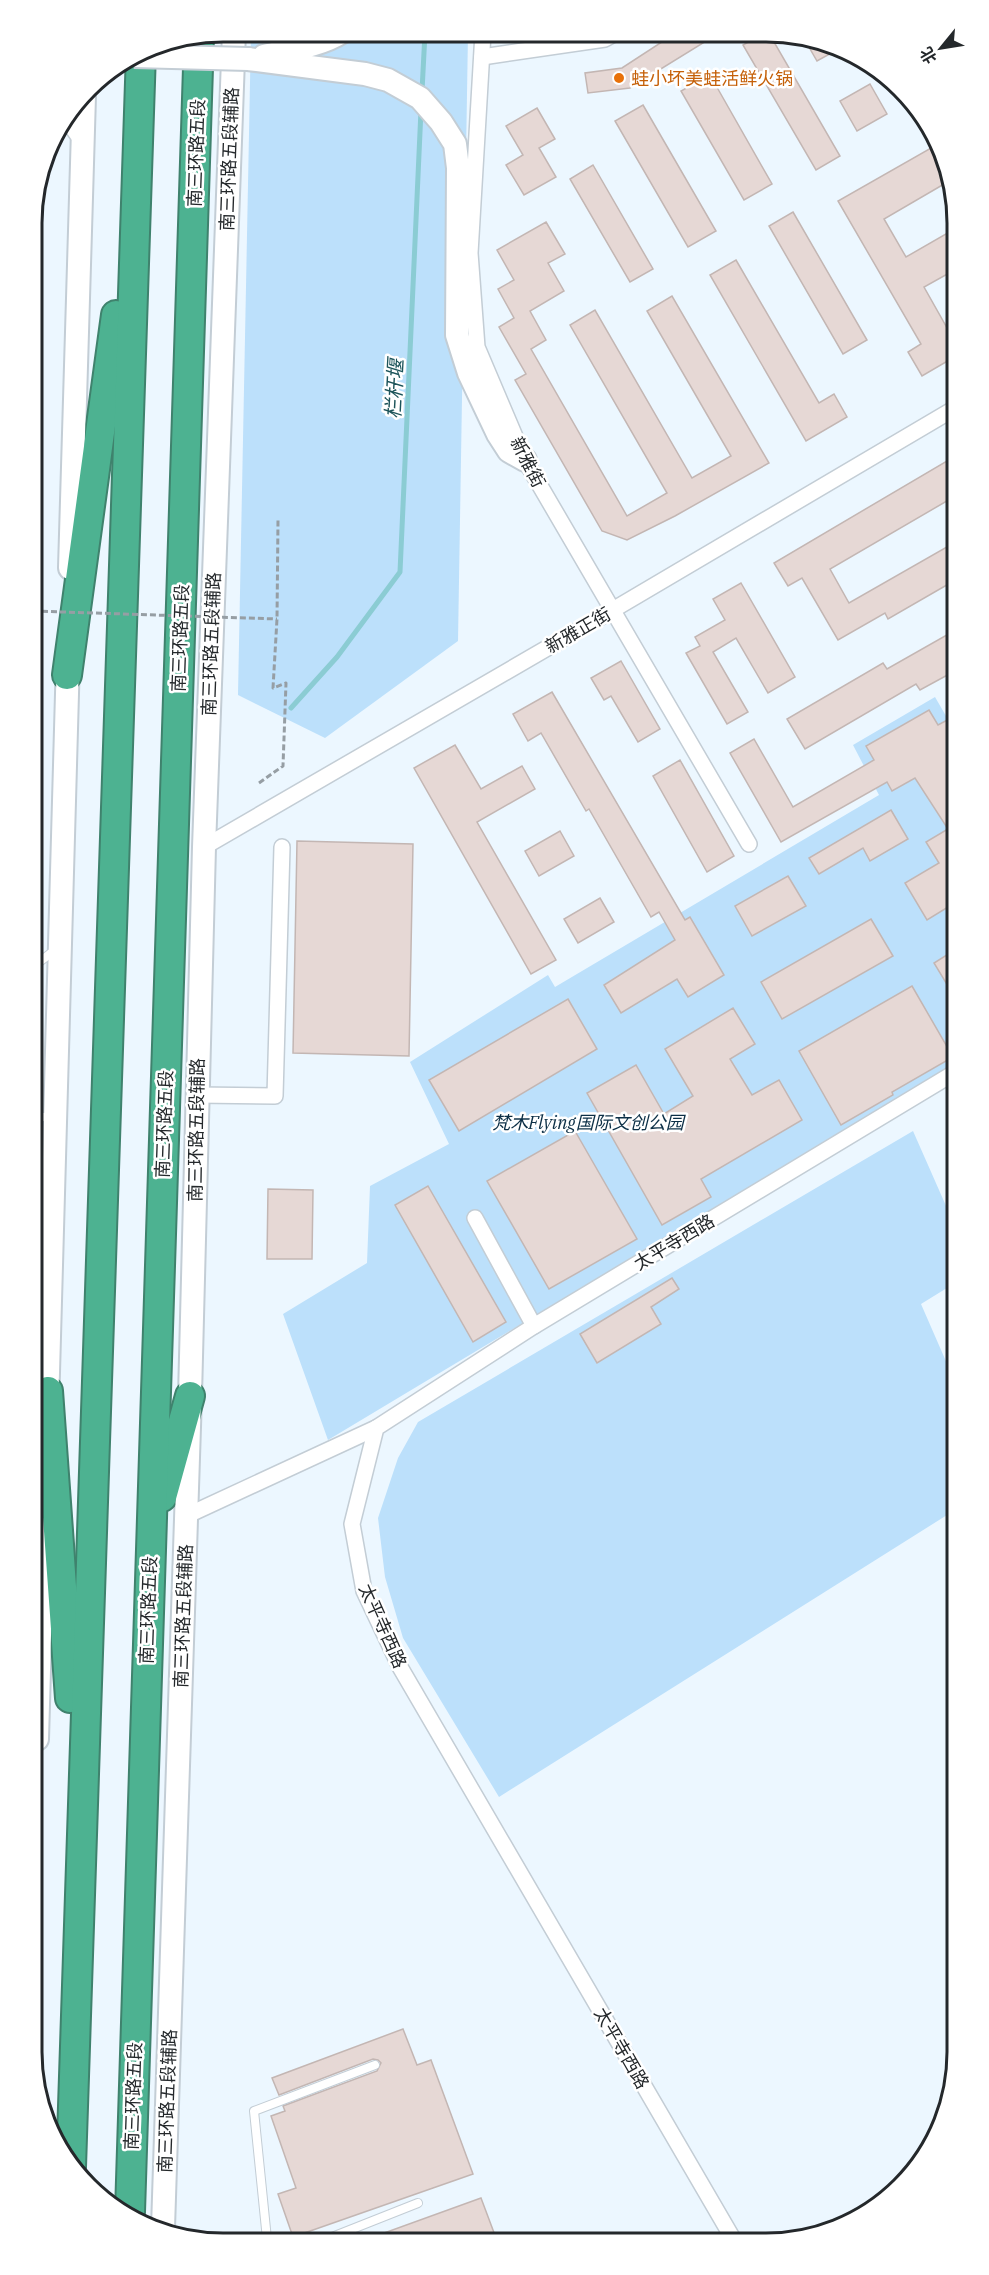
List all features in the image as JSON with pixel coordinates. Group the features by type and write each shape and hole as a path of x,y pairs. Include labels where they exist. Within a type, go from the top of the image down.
{"highway":[{"name":"南三环路五段","path":"130,2208 200,43"},
{"path":"72,2150 141,62"},
{"path":"67,675 137,158"},
{"path":"48,1391 81,1848"},
{"path":"150,1543 190,1396"}],"main road":[{"name":"南三环路五段辅路","path":"163,2222 190,1396 204,847 234,42"},
{"path":"248,59 318,42"},
{"path":"153,56 248,59 365,74 388,80 420,98 441,122 454,144 458,168 457,335 469,373 498,434 509,451 525,460"},
{"path":"42,1580 48,1391 45,1117 59,946 84,108"}],"street":[{"name":"新雅街","path":"483,42 470,253 477,347 525,460 749,844"},
{"path":"482,57 584,42"},
{"path":"71,125 83,142"},
{"name":"新雅正街","path":"204,847 947,413"},
{"path":"197,1095 275,1096 282,847"},
{"name":"太平寺西路","path":"730,2233 400,1667 364,1591 352,1524 376,1428 534,1326 947,1077"},
{"path":"475,1218 534,1326"},
{"path":"186,1516 376,1428"}],"lane":[{"path":"42,960 59,946"},
{"path":"266,2233 254,2111 375,2065"},
{"path":"342,2233 418,2203"}],"path":[{"path":"259,783 283,766 285,683 273,688 277,619 278,520"},
{"path":"42,611 277,619"}],"green space":[{"path":"251,42 468,42 458,641 325,738 238,695"},
{"name":"梵木Flying国际文创公园","path":"935,697 947,718 947,1068 328,1440 283,1314 367,1263 370,1186 449,1144 410,1062 548,975 555,987 879,795 853,745"},
{"path":"913,1131 947,1208 947,1288 921,1304 947,1364 947,1515 499,1797 403,1638 385,1577 378,1518 398,1458 418,1422"}],"building":[{"path":"662,42 705,42 630,88 588,93 585,73 622,68"},
{"path":"748,42 774,43 840,156 816,170 743,45"},
{"path":"809,47 829,54 817,61"},
{"path":"710,75 772,184 744,200 681,91"},
{"path":"870,84 887,114 857,131 840,101"},
{"path":"643,105 716,231 688,247 615,121"},
{"path":"537,108 555,139 539,148 556,177 524,195 506,165 523,155 506,126"},
{"path":"930,148 943,185 884,219 906,257 947,233 947,274 924,287 947,328 947,361 922,376 908,352 921,344 838,201"},
{"path":"593,165 653,269 630,282 570,179"},
{"path":"793,212 867,340 843,354 769,226"},
{"path":"546,222 565,254 548,263 564,291 530,311 546,340 531,349 627,516 667,493 570,325 595,310 692,478 731,456 647,311 672,296 769,463 627,540 602,531 515,380 526,374 499,327 514,318 498,289 514,280 497,250"},
{"path":"736,260 819,403 834,394 847,417 806,441 710,275"},
{"path":"947,461 947,501 830,569 849,603 947,547 947,585 888,619 885,613 838,640 802,578 788,586 774,563"},
{"path":"741,583 795,677 768,693 736,638 713,652 748,712 727,724 686,653 700,646 695,637 725,620 713,599"},
{"path":"947,635 947,675 920,690 916,684 805,749 787,719 883,663 887,669"},
{"path":"621,661 660,729 638,742 611,696 604,700 591,678"},
{"path":"552,692 685,920 690,917 724,975 688,997 677,979 621,1013 604,985 675,940 659,912 651,917 589,809 586,811 541,733 528,741 513,714"},
{"path":"929,710 938,725 947,720 947,827 915,778 892,791 887,782 781,842 730,753 754,739 793,807 874,760 866,746"},
{"path":"455,745 481,789 522,766 535,789 477,822 556,960 531,974 414,768"},
{"path":"680,760 734,856 707,872 653,776"},
{"path":"891,810 908,839 870,861 863,848 819,874 809,858"},
{"path":"947,830 947,908 927,920 905,883 939,863 926,842"},
{"path":"560,831 574,856 539,876 525,851"},
{"path":"297,841 413,844 409,1056 293,1053"},
{"path":"788,876 806,906 752,936 735,906"},
{"path":"600,898 614,922 578,943 564,919"},
{"path":"871,919 893,956 782,1019 761,982"},
{"path":"947,955 947,984 934,963"},
{"path":"912,986 947,1047 947,1060 841,1125 799,1051"},
{"path":"568,999 597,1049 459,1131 429,1080"},
{"path":"733,1008 755,1044 730,1059 752,1095 779,1080 802,1120 701,1179 711,1197 662,1225 587,1093 636,1065 664,1114 693,1096 665,1049"},
{"path":"575,1131 637,1239 549,1289 487,1181"},
{"path":"428,1186 506,1322 473,1342 395,1205"},
{"path":"268,1189 313,1190 312,1259 267,1259"},
{"path":"672,1278 679,1289 651,1307 661,1324 597,1363 580,1334"},
{"path":"403,2029 417,2065 431,2060 473,2174 304,2233 292,2233 278,2194 296,2188 271,2116 285,2111 283,2106 377,2071 381,2063 373,2059 279,2095 272,2078"},
{"path":"481,2198 494,2233 384,2233"}],"waterway":[{"name":"栏杆堰","path":"422,91 425,42"},
{"name":"栏杆堰","path":"291,708 337,657 400,572 421,110"}],"place":[{"name":"蛙小坏美蛙活鲜火锅","path":"619,78"}]}
